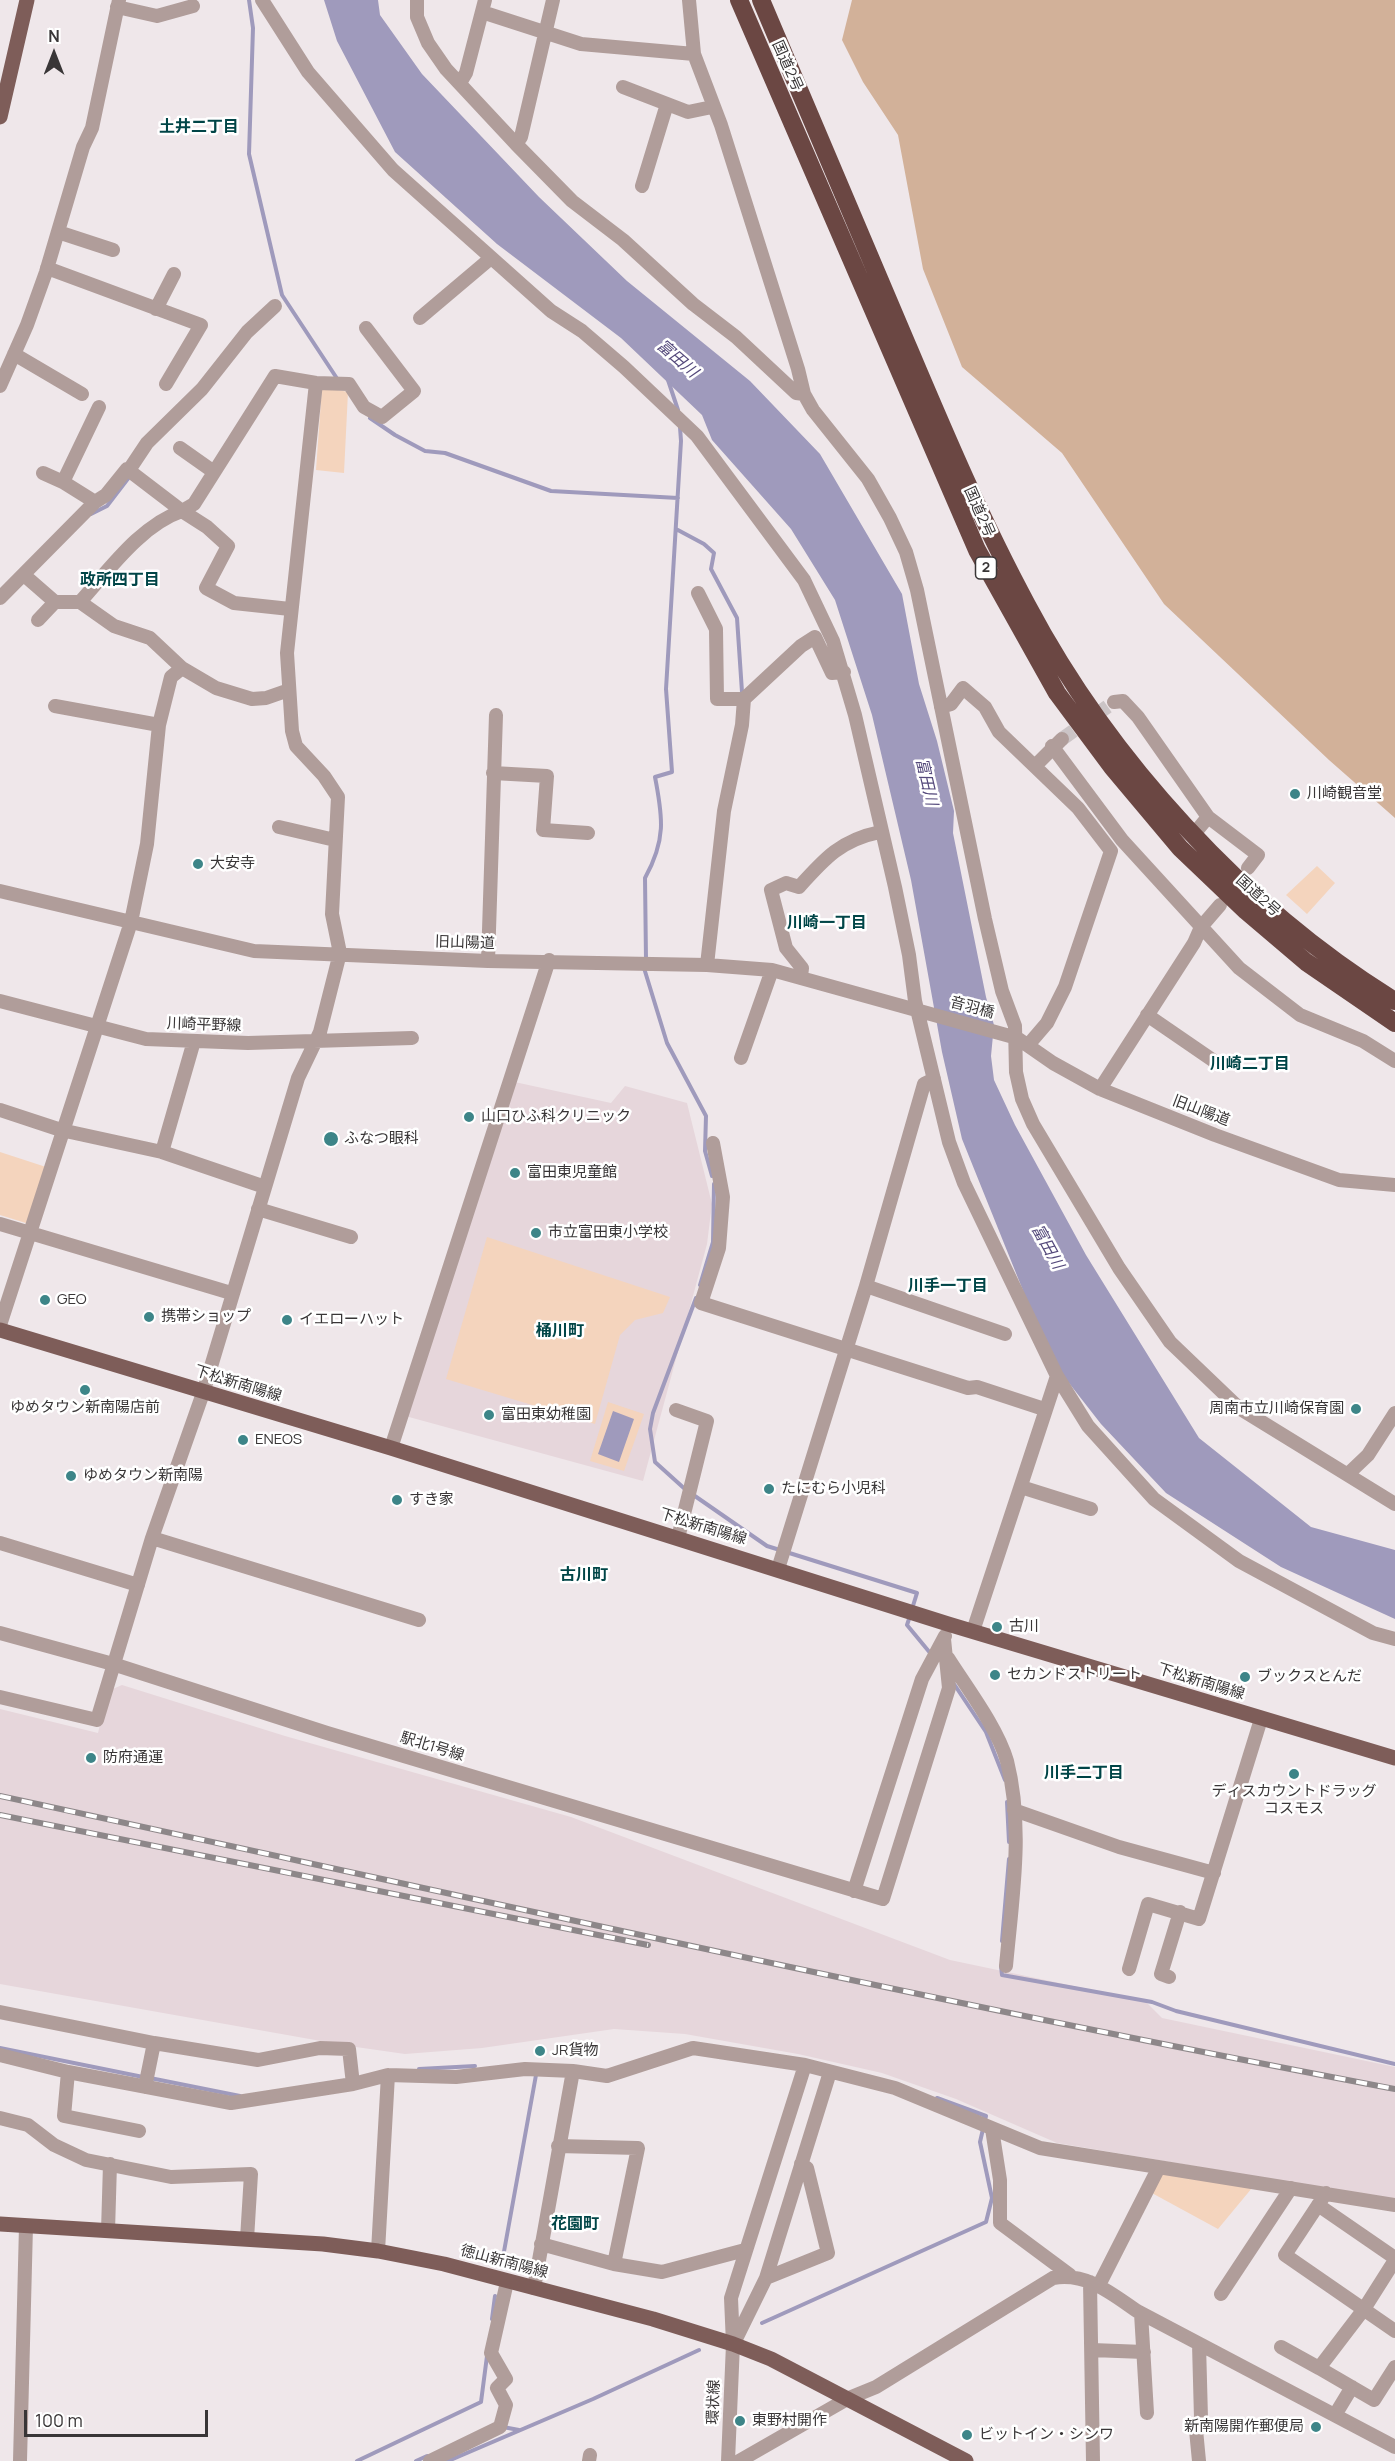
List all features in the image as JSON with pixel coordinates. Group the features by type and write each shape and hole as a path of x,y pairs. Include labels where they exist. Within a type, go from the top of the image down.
{"highway":[{"name":"国道2号","path":"739,0 977,550 1057,693 1112,767 1180,848 1246,911 1306,962 1395,1023"},
{"name":"国道2号","path":"761,0 957,463 1028,607 1070,679 1124,754 1194,834 1256,896 1316,947 1395,1001"}],"main road":[{"path":"0,117 27,0"},
{"name":"下松新南陽線","path":"0,1330 391,1448 778,1569 946,1631 973,1631 1395,1758"},
{"name":"徳山新南陽線","path":"0,2224 378,2251 534,2288 653,2319 733,2344 771,2359 966,2461"}],"street":[{"path":"262,0 308,72 393,170 551,311 582,332 624,367 697,436 769,531 813,595 844,672 923,1011 934,1079 949,1142 964,1183 1057,1376 1088,1426 1154,1499 1239,1561 1372,1633 1395,1639"},
{"path":"417,0 417,17 428,44 446,69 516,144 572,201 623,240 693,304 736,337 796,393 804,394"},
{"path":"516,144 521,137 553,0"},
{"path":"689,0 694,54 721,126 804,394 868,479 906,552 917,590 985,919 1017,1039 1016,1072 1022,1099 1033,1124 1119,1268 1170,1342 1239,1408 1395,1504"},
{"path":"0,386 47,268 82,147 92,128 118,4 158,16 193,6"},
{"path":"460,83 466,73 484,6 580,44 694,54"},
{"path":"623,87 657,98 688,112 712,107"},
{"path":"642,186 667,104"},
{"path":"58,232 113,250"},
{"path":"420,318 491,258"},
{"path":"47,268 201,325 166,384"},
{"path":"156,309 174,274"},
{"path":"0,598 95,502 106,495 128,468 129,470 147,443 202,388 247,332 275,306"},
{"path":"80,602 123,555 165,517 194,504 275,376 316,383 349,384 364,407 382,417 414,391 366,328"},
{"path":"14,354 78,387"},
{"path":"0,1697 97,1720 152,1538 203,1393 231,1293 298,1078 320,1032 340,953 332,914 338,797 324,776 296,746 291,731 287,653 316,383"},
{"path":"63,482 99,407"},
{"path":"180,448 214,472"},
{"path":"129,470 182,511 207,527 228,546 206,588 234,603 290,609"},
{"path":"43,473 63,482 95,502"},
{"path":"24,575 55,602 80,602 114,626 150,638 182,668 216,688 252,699 289,690"},
{"path":"698,593 716,629 717,699 744,699"},
{"path":"38,620 55,602"},
{"path":"707,965 724,811 742,725 744,699 801,646 815,637 832,673 844,672"},
{"path":"0,1325 61,1130 131,922 147,844 159,724 171,676 182,668"},
{"path":"941,706 951,704 963,688 985,706 999,732 1078,808 1111,851 1065,987 1047,1023 1017,1039"},
{"path":"1114,702 1123,701 1138,717 1208,817 1258,855 1248,868"},
{"path":"55,706 159,724"},
{"path":"488,961 495,714"},
{"path":"1035,766 1057,742 1122,840 1239,968 1300,1015 1363,1041 1395,1061"},
{"path":"494,773 547,776 543,830 588,834"},
{"path":"1194,834 1208,817"},
{"path":"279,827 335,840"},
{"path":"801,977 802,968 786,948 771,890 786,883 799,887 830,852 861,836 880,832"},
{"name":"旧山陽道","path":"0,891 254,951 488,961 549,960 707,965 772,970 923,1011"},
{"path":"1100,1089 1201,927 1220,905"},
{"path":"391,1448 549,960"},
{"path":"741,1058 772,970"},
{"name":"川崎平野線","path":"0,1000 146,1039 315,1042 411,1038"},
{"name":"音羽橋","path":"923,1011 1017,1039"},
{"path":"1147,1015 1214,1061"},
{"name":"旧山陽道","path":"1017,1039 1053,1063 1100,1089 1309,1171 1339,1180 1395,1185"},
{"path":"162,1152 194,1041"},
{"path":"778,1569 845,1347 866,1286 924,1084 934,1079"},
{"path":"0,1110 61,1130 162,1152 265,1187"},
{"path":"713,1143 723,1197 719,1248 701,1303 968,1388 977,1388 1044,1408"},
{"path":"258,1209 351,1238"},
{"path":"0,1224 231,1293"},
{"path":"866,1286 1005,1334"},
{"path":"973,1631 1021,1487 1044,1408 1057,1376"},
{"path":"676,1410 707,1421 678,1538"},
{"path":"1348,1474 1368,1455 1395,1413"},
{"path":"1021,1487 1091,1509"},
{"path":"152,1538 419,1620"},
{"path":"0,1543 138,1585"},
{"path":"946,1631 947,1656 997,1738 1006,1761 1014,1810 1016,1862 1006,1966"},
{"path":"854,1891 922,1678 946,1631"},
{"name":"駅北1号線","path":"0,1633 113,1664 327,1732 883,1899 949,1688 947,1656"},
{"path":"1129,1970 1148,1904 1199,1919 1261,1719"},
{"path":"1014,1810 1119,1847 1214,1873"},
{"path":"1169,1977 1161,1974 1180,1912"},
{"path":"0,2012 154,2043 258,2060 320,2048 349,2049 353,2084"},
{"path":"145,2087 154,2043"},
{"path":"0,2055 68,2072 231,2103 353,2084 388,2075 456,2077 525,2069 573,2071 607,2076 693,2048 805,2065 895,2088 1040,2148 1291,2188 1322,2199 1395,2205"},
{"name":"環状線","path":"728,2461 733,2344 731,2298 805,2065"},
{"path":"534,2288 573,2071"},
{"path":"68,2072 64,2116 139,2131"},
{"path":"733,2344 766,2278 830,2072"},
{"path":"378,2251 388,2075"},
{"path":"0,2118 28,2125 54,2145 86,2160 171,2177 250,2174 247,2240"},
{"path":"992,2129 999,2180 1000,2223 1070,2275 1094,2283 1141,2313 1395,2447"},
{"path":"558,2146 638,2148 614,2264"},
{"path":"108,2231 110,2164"},
{"path":"766,2278 828,2253 807,2168 801,2164"},
{"path":"1093,2461 1094,2283 1159,2167"},
{"path":"1221,2294 1291,2188"},
{"path":"1319,2368 1364,2309 1395,2259 1322,2199"},
{"path":"1322,2199 1285,2255 1395,2331"},
{"path":"20,2461 26,2226"},
{"path":"541,2244 614,2264 662,2272 746,2250"},
{"path":"739,2461 849,2398 876,2387 1053,2278 1070,2275"},
{"path":"430,2461 500,2427 506,2405 497,2388 506,2379 491,2353 507,2282"},
{"path":"1141,2313 1147,2413"},
{"path":"1198,2344 1202,2418 1196,2430 1198,2461"},
{"path":"1281,2347 1374,2400 1395,2367"},
{"path":"1092,2350 1144,2352"},
{"path":"1335,2415 1352,2387"}],"shaded area":[{"path":"852,0 1395,0 1395,818 1329,760 1164,604 1062,453 962,367 923,269 898,135 863,82 842,40"},
{"path":"322,387 348,392 344,473 316,470"},
{"path":"1317,866 1335,883 1307,914 1286,895"},
{"path":"510,1081 611,1103 625,1086 687,1103 712,1204 707,1244 643,1481 398,1414"},
{"path":"0,1152 46,1167 29,1224 0,1215"},
{"path":"487,1237 670,1297 663,1313 635,1320 620,1335 595,1424 446,1379"},
{"path":"608,1402 644,1414 624,1471 590,1461"},
{"path":"122,1685 285,1736 571,1817 950,1960 1145,2001 1162,2018 1395,2067 1395,2200 1057,2143 956,2099 882,2073 798,2054 685,2034 614,2029 482,2048 405,2054 0,1984 0,1709 98,1733 108,1691"},
{"path":"1162,2171 1252,2188 1218,2229 1150,2192"}],"water":[{"name":"富田川","path":"324,0 378,0 380,15 422,74 539,197 627,281 750,381 820,454 902,594 919,684 937,741 954,811 953,833 986,997 994,1025 991,1056 994,1080 1015,1125 1086,1255 1199,1438 1311,1527 1395,1550 1395,1619 1281,1567 1166,1493 1101,1424 1051,1360 962,1139 942,1052 911,880 872,715 835,600 791,529 712,440 702,415 621,338 497,244 395,152 337,41"},
{"path":"613,1411 634,1419 619,1462 598,1454"}],"waterway":[{"path":"249,0 253,28 249,154 282,295 338,380"},
{"path":"668,380 678,410"},
{"path":"370,418 425,451 445,453 551,491 678,498"},
{"path":"646,960 645,878 657,852 661,829 655,777 672,772 666,689 680,427"},
{"path":"91,514 107,506 130,476"},
{"path":"676,529 704,544 714,553 711,569 737,618 742,692"},
{"path":"644,968 667,1043 706,1116 705,1151 712,1176"},
{"path":"700,1285 713,1242 714,1184"},
{"path":"686,1490 655,1462 650,1429 653,1413 696,1298"},
{"path":"692,1494 767,1546 917,1593 912,1609"},
{"path":"910,1616 907,1625 931,1654"},
{"path":"952,1681 986,1732 1005,1780"},
{"path":"1007,1802 1009,1842"},
{"path":"1002,1941 1009,1859"},
{"path":"1001,1966 1002,1975 1152,2002 1176,2011 1395,2064"},
{"path":"0,2048 143,2077"},
{"path":"419,2069 475,2066"},
{"path":"503,2257 536,2075"},
{"path":"150,2078 240,2096"},
{"path":"762,2323 986,2222 992,2198 980,2142 986,2116 937,2098"},
{"path":"492,2319 495,2296"},
{"path":"448,2461 593,2399 699,2350"},
{"path":"357,2461 481,2402 487,2356"},
{"path":"503,2427 519,2430"},
{"path":"416,2461 427,2456"}],"tunnel":[{"path":"1062,739 1114,702"}],"railway":[{"path":"0,1796 871,1984 1395,2089"},
{"path":"0,1815 648,1945"}],"place":[{"name":"川崎観音堂","path":"1295,794"},
{"name":"大安寺","path":"198,864"},
{"name":"山口ひふ科クリニック","path":"469,1117"},
{"name":"ふなつ眼科","path":"331,1139"},
{"name":"富田東児童館","path":"515,1173"},
{"name":"市立富田東小学校","path":"536,1233"},
{"name":"GEO","path":"45,1300"},
{"name":"携帯ショップ","path":"149,1317"},
{"name":"イエローハット","path":"287,1320"},
{"name":"ゆめタウン新南陽店前","path":"85,1390"},
{"name":"周南市立川崎保育園","path":"1356,1409"},
{"name":"富田東幼稚園","path":"489,1415"},
{"name":"ENEOS","path":"243,1440"},
{"name":"ゆめタウン新南陽","path":"71,1476"},
{"name":"たにむら小児科","path":"769,1489"},
{"name":"すき家","path":"397,1500"},
{"name":"古川","path":"997,1627"},
{"name":"セカンドストリート","path":"995,1675"},
{"name":"ブックスとんだ","path":"1245,1677"},
{"name":"防府通運","path":"91,1758"},
{"name":"ディスカウントドラッグ コスモス","path":"1294,1774"},
{"name":"JR貨物","path":"540,2051"},
{"name":"東野村開作","path":"740,2421"},
{"name":"新南陽開作郵便局","path":"1316,2427"},
{"name":"ビットイン・シンワ","path":"967,2435"}],"district":[{"name":"土井二丁目","path":"199,128"},
{"name":"政所四丁目","path":"120,581"},
{"name":"川崎一丁目","path":"827,924"},
{"name":"川崎二丁目","path":"1250,1065"},
{"name":"川手一丁目","path":"948,1287"},
{"name":"桶川町","path":"560,1332"},
{"name":"古川町","path":"584,1576"},
{"name":"川手二丁目","path":"1084,1774"},
{"name":"花園町","path":"575,2225"}]}
